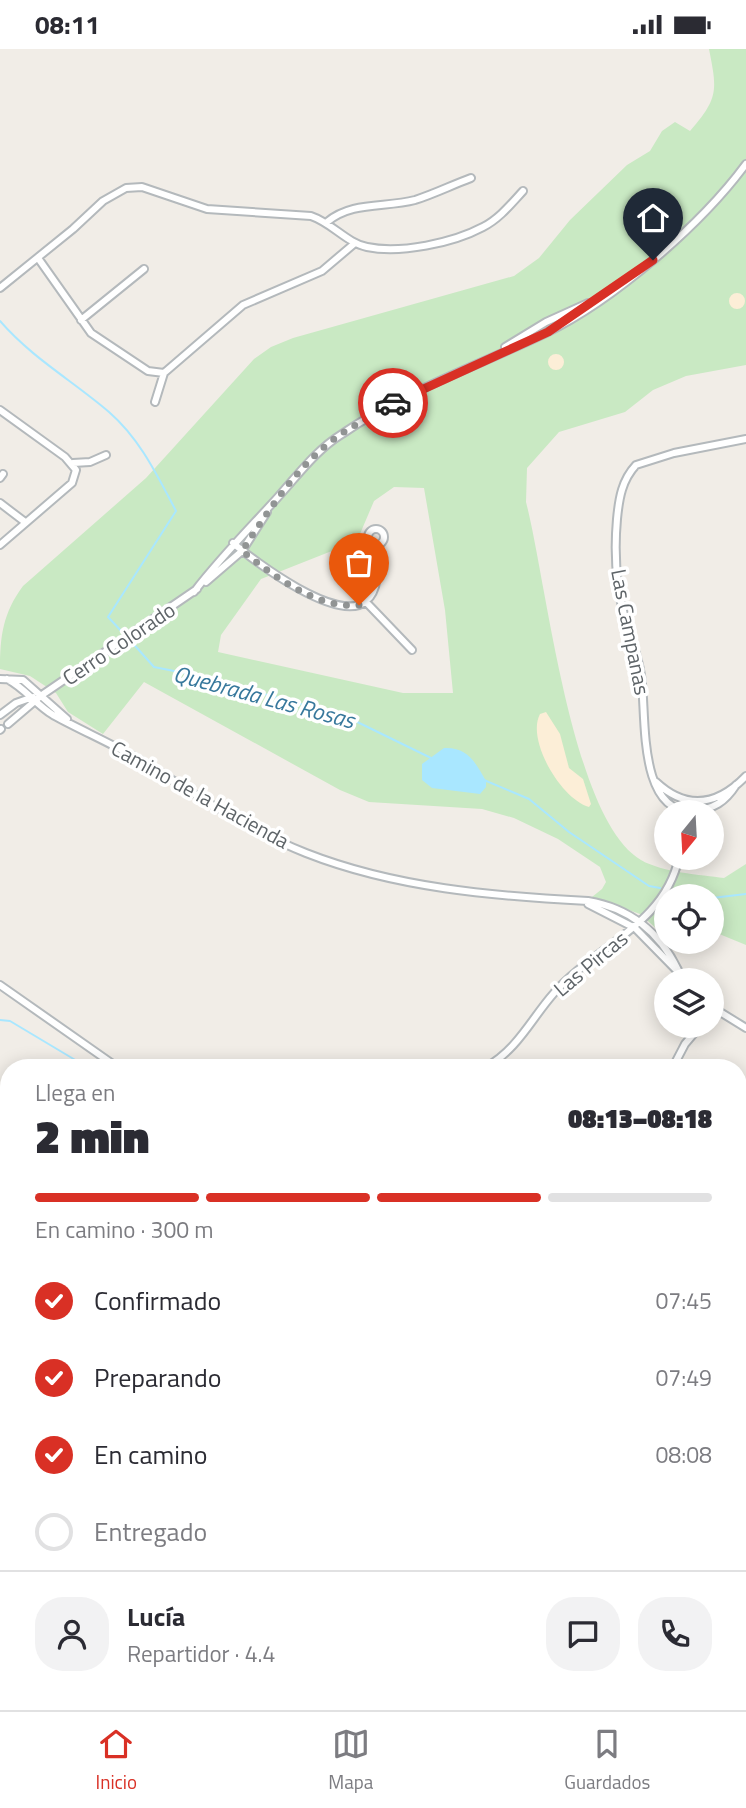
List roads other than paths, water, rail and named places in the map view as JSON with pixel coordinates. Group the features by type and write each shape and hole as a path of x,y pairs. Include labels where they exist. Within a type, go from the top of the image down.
{"street":[{"name":"Cerro Colorado","path":"194,592 233,543 316,454 340,435 396,401 541,335 609,293 685,233 746,164"},
{"path":"327,222 337,214 353,208 413,200 471,178"},
{"path":"0,288 103,201 126,188 142,187 207,209 311,216 327,222 355,243 388,249 472,232 486,226 523,191"},
{"path":"155,402 164,373 243,305 322,271 355,243"},
{"path":"38,258 81,320 102,341 148,370 164,373"},
{"path":"81,320 144,269"},
{"name":"Cerro Colorado","path":"489,358 536,327 609,293"},
{"path":"536,327 541,335"},
{"path":"0,410 73,463 76,470 72,483 0,545"},
{"name":"Las Campanas","path":"668,800 658,791 652,778 645,745 641,676 617,582 615,547 622,488 628,474 646,460 734,440 746,442"},
{"path":"73,463 90,462 106,455"},
{"name":"Cerro Colorado","path":"0,715 42,695 194,592 242,551 276,499"},
{"path":"0,503 25,522"},
{"path":"233,543 282,580 323,600 352,605 366,602 376,585 377,545"},
{"path":"366,602 412,650"},
{"name":"Camino de la Hacienda","path":"4,679 23,680 70,723"},
{"name":"Camino de la Hacienda","path":"4,679 70,723 152,767 248,827 326,860 436,887 580,901 612,907 641,922 662,943 677,968"},
{"name":"Cerro Colorado","path":"8,724 33,699"},
{"path":"711,800 721,797 746,776"},
{"path":"652,778 684,800"},
{"path":"722,800 736,785"},
{"path":"641,922 670,883 674,870"},
{"name":"Camino de la Hacienda","path":"580,901 635,928 676,968"},
{"name":"Las Pircas","path":"498,1059 522,1038 554,993 577,971 641,922"},
{"path":"0,985 106,1059"},
{"path":"724,1015 746,1028"},
{"path":"677,1059 690,1038"}],"water":[{"path":"444,748 459,750 474,762 486,781 486,787 480,794 432,788 422,780 422,764"}],"waterway":[{"name":"Quebrada Las Rosas","path":"0,321 25,346 120,423 147,458 176,511 108,617 125,635"},
{"name":"Quebrada Las Rosas","path":"129,639 154,667 199,676 347,717 431,758"},
{"name":"Quebrada Las Rosas","path":"484,780 529,799 569,832 654,887"},
{"name":"Quebrada Las Rosas","path":"724,897 746,894"},
{"path":"0,1020 10,1021 74,1059"}]}
